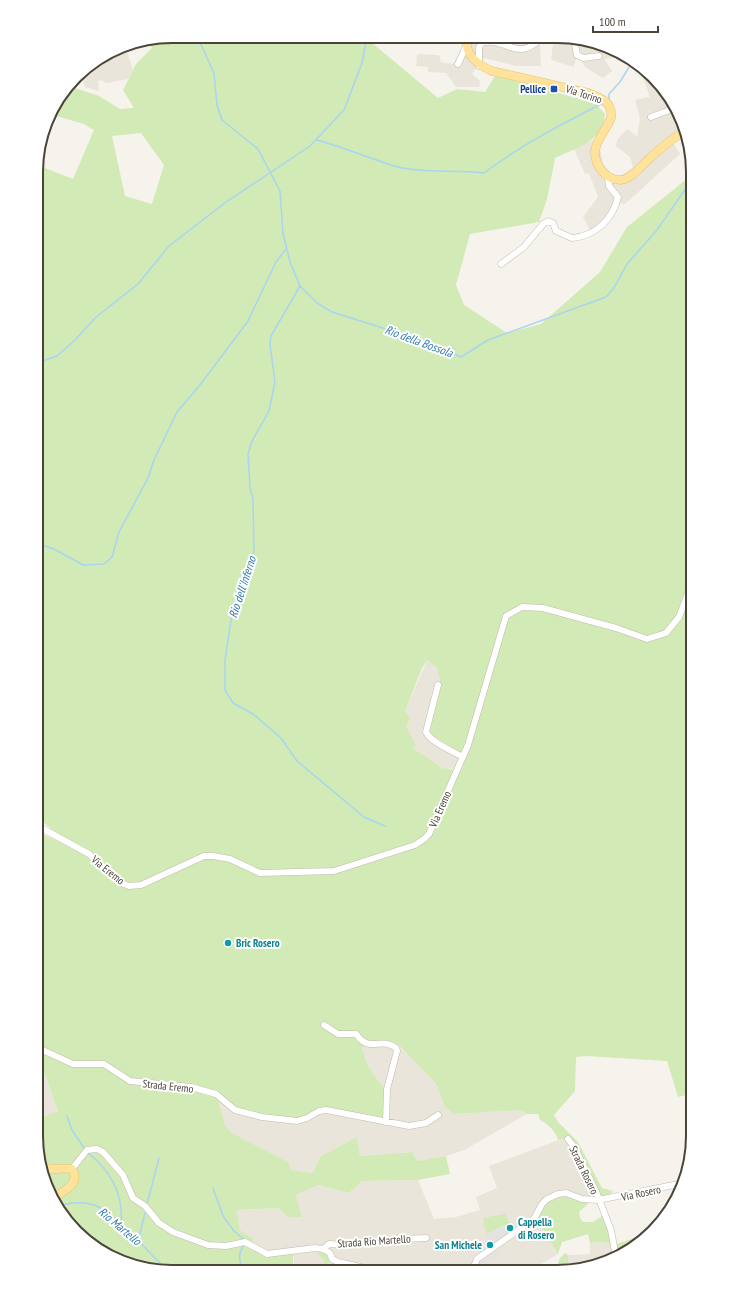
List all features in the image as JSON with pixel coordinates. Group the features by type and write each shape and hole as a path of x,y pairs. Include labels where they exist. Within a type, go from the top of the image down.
{"main road":[{"path":"468,43 471,55 479,66"},
{"name":"Via Torino","path":"479,66 492,71 588,93 603,99 609,104 611,118 597,141 596,156 601,170 608,177"},
{"path":"608,177 616,180 629,177 660,148 680,134"},
{"path":"47,1169 72,1169 74,1172 74,1181 65,1191 57,1195"}],"street":[{"path":"458,64 467,43"},
{"path":"479,66 479,48 482,43"},
{"path":"503,43 521,49 528,48 535,43"},
{"path":"575,44 577,55 583,58 599,56"},
{"path":"652,117 669,109"},
{"path":"501,264 524,247 543,224 548,221 553,223 556,231 572,238 592,232 611,217 618,197 609,186 608,177"},
{"name":"Via Eremo","path":"43,829 89,854 119,882 129,886 141,885 204,856 230,859 260,873 334,871 415,845 429,834 463,757 506,616 522,607 543,608 616,628 647,639 666,633 679,617 686,598"},
{"path":"438,685 426,732 439,743 463,757"},
{"name":"Via Eremo","path":"43,831 49,833"},
{"path":"324,1025 338,1034 356,1034 360,1041 368,1044 386,1044 396,1048 397,1051 387,1089 386,1122"},
{"name":"Strada Eremo","path":"43,1050 73,1064 104,1064 130,1081 162,1086 191,1087 216,1094 235,1110 262,1117 297,1121 307,1118 319,1111 326,1110 386,1122 416,1126 426,1123 438,1115"},
{"name":"Strada Rosero","path":"568,1139 575,1148 611,1230 615,1251"},
{"name":"Strada Rio Martello","path":"72,1169 87,1150 91,1148 103,1152 123,1175 133,1198 145,1206 158,1223 173,1232 208,1245 226,1246 245,1242 267,1254 315,1248 324,1249 330,1253 332,1259 350,1265"},
{"name":"Via Rosero","path":"598,1200 676,1185"},
{"name":"Strada Rosero","path":"476,1265 477,1259 534,1219 542,1204 558,1194 566,1193 582,1200 598,1200"},
{"name":"Strada Rio Martello","path":"324,1249 329,1244 343,1245 380,1240 426,1238"}],"shaded area":[{"path":"470,43 557,43 582,45 617,58 604,59 612,71 603,78 585,67 582,61 576,58 574,67 551,60 553,44 540,44 541,66 516,66 484,58 472,74 480,81 479,87 456,87 446,73 428,72 428,67 416,66 417,54 439,55 441,62 453,64 460,52"},
{"path":"127,51 133,70 128,79 107,83 100,80 98,82 99,91 85,87 83,79 87,75 107,60"},
{"path":"642,75 654,87 673,115 682,138 673,143 680,154 625,204 619,203 613,218 595,232 590,230 583,217 598,197 589,173 585,174 574,149 593,140 599,142 603,164 613,175 621,176 633,167 630,157 616,146 617,140 627,129 637,136 640,118 635,100 650,97"},
{"path":"427,660 437,668 441,685 428,733 463,751 455,771 450,768 444,769 413,748 416,745 406,726 405,711"},
{"path":"378,1042 397,1043 437,1085 444,1106 454,1114 521,1110 527,1114 464,1150 446,1156 417,1161 411,1152 360,1156 357,1137 321,1156 313,1173 291,1170 288,1162 232,1133 225,1126 217,1093 385,1090 368,1066 362,1048"},
{"path":"43,1072 45,1074 58,1111 43,1117"},
{"path":"567,1137 599,1199 586,1198 564,1191 537,1219 558,1254 539,1265 293,1265 294,1256 268,1254 253,1245 253,1239 240,1230 237,1210 278,1208 288,1217 302,1217 296,1195 318,1185 349,1193 362,1181 418,1180 434,1219 456,1217 480,1210 476,1197 497,1188 489,1166"},
{"path":"507,1225 509,1232 493,1243 491,1239 488,1241 487,1234"},
{"path":"310,1242 311,1246 284,1251 283,1246"},
{"path":"602,1242 612,1244 613,1252 582,1263 568,1264 568,1255 590,1254 590,1243"},
{"path":"496,1249 500,1257 487,1262 487,1265 478,1265 479,1260"}],"green space":[{"path":"172,43 372,43 438,98 457,89 485,92 495,76 596,104 605,114 600,131 580,147 555,158 547,199 539,222 470,234 456,285 464,305 507,333 541,324 600,272 627,227 686,180 686,1095 678,1097 667,1061 586,1056 576,1057 575,1091 554,1115 558,1122 578,1142 602,1188 613,1191 607,1198 599,1199 567,1138 558,1140 554,1131 540,1120 538,1114 527,1114 521,1110 454,1114 444,1106 437,1085 397,1043 378,1042 362,1048 368,1066 385,1090 383,1119 323,1109 299,1119 266,1116 237,1109 217,1094 225,1126 232,1133 288,1162 291,1170 313,1173 321,1156 357,1137 360,1156 412,1152 417,1161 446,1156 450,1174 418,1180 362,1181 349,1193 318,1185 296,1195 302,1217 288,1217 278,1208 237,1210 240,1230 253,1239 253,1249 262,1254 293,1253 293,1265 172,1265 138,1261 115,1252 87,1233 65,1208 56,1193 50,1178 44,1153 43,1117 58,1111 45,1074 43,1074 43,834 67,845 43,823 43,167 73,179 94,130 84,124 56,116 60,107 74,88 99,96 120,109 134,108 123,90 136,64 152,48 150,45","holes":["141,133 164,165 152,204 125,196 112,136","427,660 437,668 441,685 428,733 459,752 463,751 458,773 443,812 439,810 455,771 447,768 444,769 413,748 416,745 406,726 410,719 405,711 422,668"]},
{"path":"565,1195 580,1202 589,1203 579,1212 580,1218 583,1222 593,1222 602,1216 606,1221 612,1244 602,1242 590,1243 588,1234 562,1242 558,1254 537,1219 548,1203 555,1198"},
{"path":"505,1214 510,1224 502,1226 487,1234 483,1218"},
{"path":"636,1238 620,1248 617,1249 616,1244"},
{"path":"316,1251 328,1255 330,1259 327,1265 320,1265 321,1263 324,1264 324,1259 322,1259"},
{"path":"565,1253 568,1255 568,1264 558,1265 560,1258"}],"waterway":[{"name":"Rio della Bossola","path":"200,43 214,73 217,105 222,120 258,149 280,191 283,233 290,262 300,286 317,303 332,312 418,339 461,357 488,340 606,297 614,288 627,264 657,230 686,188"},
{"path":"43,361 57,356 75,340 95,318 138,284 169,246 226,202 310,146 344,110 362,63 366,43"},
{"path":"609,99 609,94 620,82 629,67"},
{"path":"316,140 398,167 430,171 484,173 527,144 603,103"},
{"path":"43,545 56,550 83,565 104,564 112,557 119,532 148,478 154,460 177,412 200,385 248,321 276,262 286,249"},
{"name":"Rio dell'Inferno","path":"300,286 271,336 270,344 275,382 269,411 252,441 248,454 250,488 253,499 254,551 247,575 232,614 225,660 225,690 233,703 253,714 281,738 297,761 364,817 385,826"},
{"path":"67,1116 72,1130 84,1148"},
{"path":"88,1153 103,1167 114,1184 120,1203 121,1225"},
{"path":"147,1204 159,1158"},
{"path":"213,1188 223,1216 234,1231 243,1239"},
{"name":"Rio Martello","path":"63,1205 85,1203 102,1209 131,1233 161,1264"},
{"path":"138,1242 145,1213"},
{"path":"241,1265 240,1255 243,1246"}],"place":[{"name":"Pellice","path":"554,89"},
{"name":"Bric Rosero","path":"228,943"},
{"name":"Cappella di Rosero","path":"510,1228"},
{"name":"San Michele","path":"490,1245"}]}
